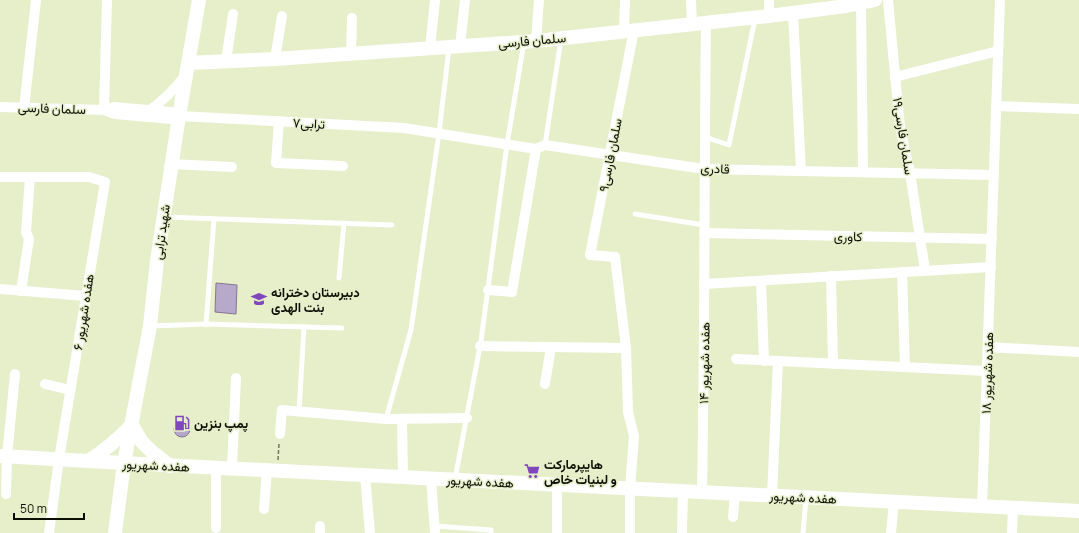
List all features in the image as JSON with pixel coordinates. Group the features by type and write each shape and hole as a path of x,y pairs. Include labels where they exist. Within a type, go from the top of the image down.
{"main road":[{"name":"شهید ترابی","path":"115,533 124,464 150,326 163,217 199,0"},
{"name":"سلمان فارسی","path":"187,69 226,61 351,54 562,38 762,17 846,3 868,2"},
{"path":"88,461 119,439 132,425 142,442 151,452 170,466"},
{"name":"هفده شهریور","path":"4,456 124,464 232,468 1079,511"}],"street":[{"path":"24,108 36,0"},
{"path":"104,110 107,0"},
{"path":"430,48 435,0"},
{"path":"454,46 465,0"},
{"path":"530,41 539,0"},
{"name":"سلمان فارسی۹","path":"625,0 629,31 610,155 590,255 615,257 626,348"},
{"path":"691,0 692,24"},
{"path":"762,17 769,0"},
{"name":"سلمان فارسی۱۹","path":"888,0 900,127 910,173 925,270"},
{"name":"هفده شهریور ۱۸","path":"982,506 1000,0"},
{"path":"863,172 868,2"},
{"path":"793,13 801,171"},
{"path":"226,61 232,14"},
{"path":"275,59 282,16"},
{"path":"351,54 352,18"},
{"name":"هفده شهریور ۱۴","path":"702,492 706,23"},
{"path":"895,77 998,51"},
{"path":"150,110 172,92 187,69"},
{"path":"996,106 1079,109"},
{"name":"سلمان فارسی","path":"0,107 104,110 114,107 171,112 179,116"},
{"name":"سلمان فارسی","path":"104,110 115,114 171,119 179,116"},
{"name":"ترابی۷","path":"179,116 404,128 439,133"},
{"path":"279,121 276,163 343,166"},
{"name":"قادری","path":"439,133 507,144 610,155 704,169 994,175"},
{"path":"488,290 512,292 540,147"},
{"path":"171,164 232,167"},
{"path":"0,177 30,177 26,232 29,239 21,291"},
{"name":"هفده شهریور ۶","path":"30,177 89,177 105,182 70,390 48,533"},
{"name":"کاوری","path":"704,229 920,238 992,239"},
{"path":"704,284 991,266"},
{"path":"902,272 905,367"},
{"path":"831,276 834,364"},
{"path":"761,281 764,361"},
{"path":"0,289 86,296"},
{"path":"480,346 626,348 628,412 634,436 630,488 630,533"},
{"path":"545,384 551,346"},
{"path":"988,347 1079,352"},
{"path":"736,359 987,371"},
{"path":"772,496 778,361"},
{"path":"6,494 4,456 15,374"},
{"path":"232,468 236,378"},
{"path":"45,384 70,390"},
{"path":"280,434 282,410 386,419 466,418"},
{"path":"402,418 403,477"},
{"path":"216,468 216,528"},
{"path":"264,509 272,471"},
{"path":"366,475 370,533"},
{"path":"431,478 435,530"},
{"path":"557,485 557,533"},
{"path":"682,533 683,491"},
{"path":"733,517 735,494"},
{"path":"891,533 894,502"},
{"path":"1012,533 1013,508"}],"lane":[{"path":"704,138 729,146 762,17"},
{"path":"540,147 562,38"},
{"path":"455,480 480,346 507,144 530,41"},
{"path":"386,419 411,330 439,133 454,46"},
{"path":"635,214 704,229"},
{"path":"163,217 392,225"},
{"path":"206,324 214,219"},
{"path":"339,278 344,223"},
{"path":"150,326 206,324 342,328"},
{"path":"299,412 304,327"},
{"path":"803,533 806,497"},
{"path":"435,530 491,530 491,533"}],"path":[{"path":"272,471 280,434"}],"building":[{"path":"216,283 237,285 236,314 215,312"},
{"path":"179,421 185,421 190,426 188,435 185,437 179,437 174,432 174,426"}],"place":[{"name":"دبیرستان دخترانه بنت الهدی","path":"259,299"},
{"name":"پمپ بنزین","path":"182,423"},
{"name":"هایپرمارکت و لبنیات خاص","path":"532,471"}]}
